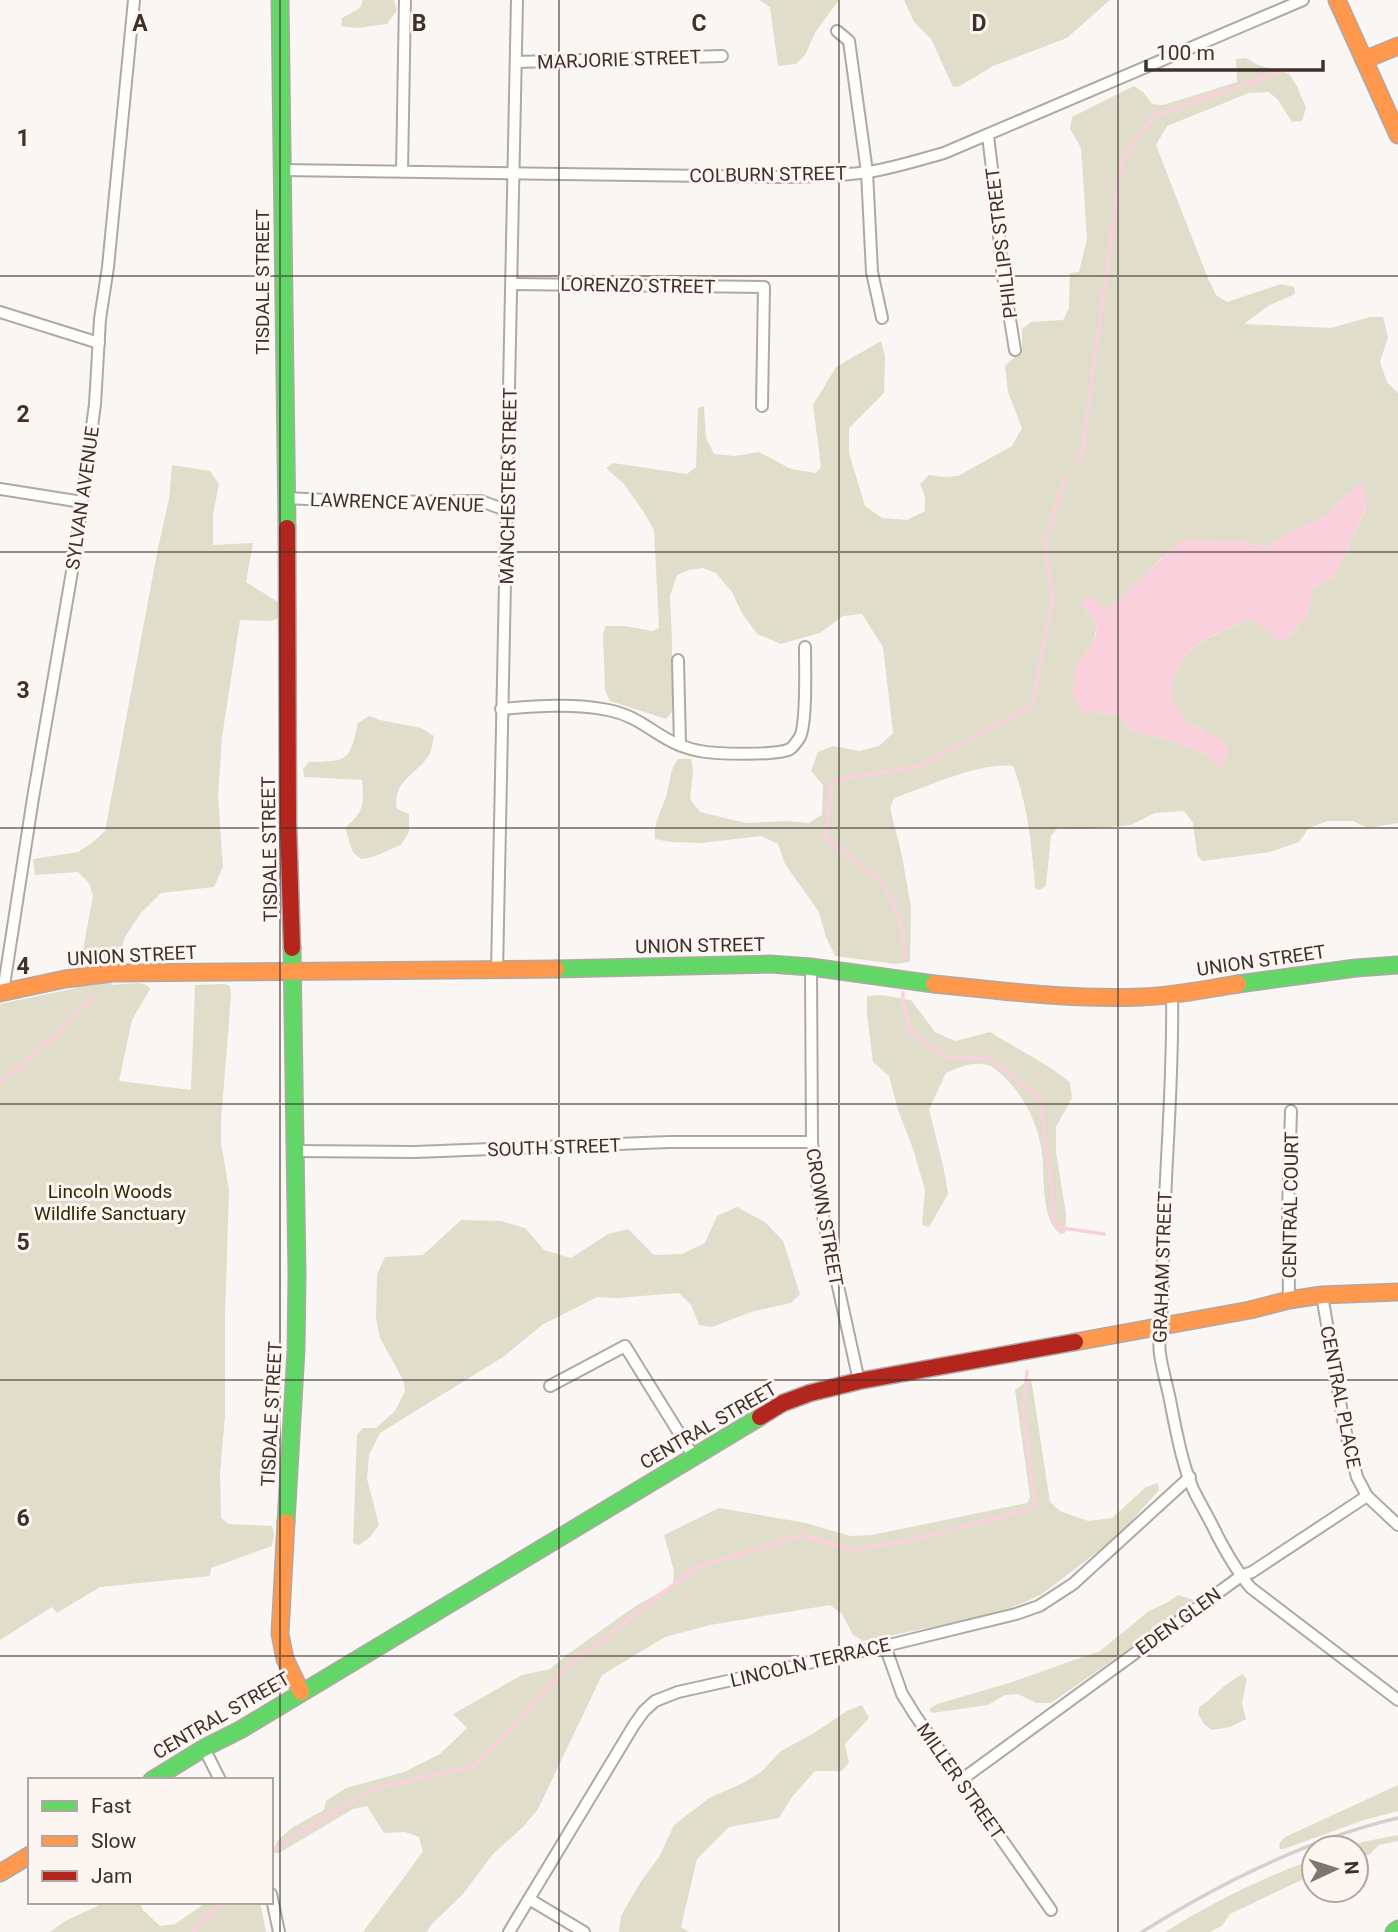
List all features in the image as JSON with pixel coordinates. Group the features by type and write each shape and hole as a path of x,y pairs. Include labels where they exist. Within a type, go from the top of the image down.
{"main road":[{"name":"TISDALE STREET","path":"280,0 288,814 296,1151 296,1350 280,1634 285,1659 301,1692"},
{"path":"1337,0 1398,135"},
{"path":"1364,60 1398,46"},
{"name":"UNION STREET","path":"2,993 65,979 112,973 496,971 762,964 811,967 919,983 1071,997 1146,998 1356,968 1398,965"},
{"name":"CENTRAL STREET","path":"155,1778 240,1730 783,1403 859,1381 1250,1310 1289,1300 1398,1292"},
{"path":"0,1873 28,1856"}],"street":[{"name":"SYLVAN AVENUE","path":"2,993 82,502 95,404 100,319 108,267 134,0"},
{"path":"402,170 405,0"},
{"name":"MANCHESTER STREET","path":"496,971 517,0"},
{"name":"COLBURN STREET","path":"283,170 784,177 867,172 944,153 988,136 1303,0"},
{"path":"836,31 849,41 867,172 872,272 882,318"},
{"name":"MARJORIE STREET","path":"517,62 722,56"},
{"name":"PHILLIPS STREET","path":"988,136 1002,270 1015,349"},
{"name":"LORENZO STREET","path":"512,284 764,287 762,406"},
{"path":"0,312 99,343"},
{"path":"0,489 82,502"},
{"name":"LAWRENCE AVENUE","path":"286,498 368,502 481,502 508,511"},
{"path":"501,709 568,706 609,710 634,718 680,745 699,751 780,751 790,748 800,738 803,724 805,647"},
{"path":"678,660 680,745"},
{"name":"CROWN STREET","path":"811,967 812,1142 824,1222 859,1381"},
{"name":"GRAHAM STREET","path":"1172,994 1163,1311 1159,1327 1160,1354 1189,1477 1197,1497 1241,1576 1251,1588 1398,1700"},
{"name":"CENTRAL COURT","path":"1289,1300 1291,1111"},
{"name":"SOUTH STREET","path":"296,1151 415,1152 669,1142 812,1142"},
{"name":"CENTRAL PLACE","path":"1322,1296 1344,1425 1357,1477 1367,1496"},
{"path":"550,1386 625,1346 694,1457"},
{"name":"LINCOLN TERRACE","path":"509,1932 634,1725 655,1701 692,1689 885,1646 1039,1606 1073,1584 1189,1477"},
{"path":"1367,1496 1398,1525"},
{"name":"EDEN GLEN","path":"961,1780 1241,1576 1252,1572 1367,1496"},
{"name":"MILLER STREET","path":"885,1646 901,1694 1051,1910"},
{"path":"204,1748 219,1778"},
{"path":"529,1899 584,1932"},
{"path":"273,1904 279,1932"}],"green space":[{"path":"363,0 394,0 397,10 387,24 357,28 341,26 342,18 360,8"},
{"path":"759,0 839,0 816,31 805,55 796,64 778,66 770,7"},
{"path":"904,0 1110,0 1067,38 993,66 960,86 953,87 931,39 914,22"},
{"path":"1246,58 1258,65 1289,74 1306,108 1302,121 1292,122 1278,100 1269,92 1249,93 1167,126 1156,145 1216,295 1227,302 1281,284 1294,287 1295,294 1268,306 1244,324 1331,328 1370,317 1383,317 1388,337 1380,362 1387,382 1398,393 1398,823 1368,828 1353,821 1328,821 1309,828 1299,842 1270,852 1203,861 1197,855 1193,823 1184,811 1155,813 1131,825 1058,828 1051,836 1046,886 1039,890 1035,888 1026,811 1013,766 969,771 894,798 890,808 911,907 910,962 896,964 835,956 819,912 785,864 778,844 761,836 701,843 670,842 655,839 656,826 671,773 678,759 691,759 693,770 690,799 700,812 746,823 809,823 822,815 823,785 811,771 818,752 833,746 859,751 879,746 893,733 883,647 862,614 843,616 820,633 781,644 757,634 742,613 732,592 716,573 703,568 689,570 677,575 670,596 672,712 666,719 610,701 605,690 605,626 625,626 652,631 659,628 654,530 624,484 606,468 613,463 687,474 696,467 698,408 704,406 706,438 714,454 735,456 759,452 791,469 816,473 821,467 813,405 836,367 881,341 885,356 884,393 849,428 849,453 865,506 882,518 907,520 925,511 925,497 920,484 929,475 958,476 1012,446 1022,428 1008,392 1005,366 1022,350 1022,329 1031,322 1063,320 1069,308 1070,273 1079,272 1087,239 1081,148 1070,129 1072,117 1134,86 1143,92 1152,104 1163,105 1237,82 1236,59","holes":["1347,494 1367,506 1332,579 1313,588 1308,615 1284,642 1250,619 1196,646 1180,664 1170,697 1186,722 1204,731 1223,769 1206,754 1170,740 1132,731 1119,715 1081,711 1076,665 1095,636 1097,624 1085,609 1093,598 1103,611 1142,580 1161,558 1240,541 1267,547 1292,531 1324,517"]},
{"name":"Lincoln Woods Wildlife Sanctuary","path":"172,465 210,471 219,484 213,515 213,545 253,543 246,582 278,602 280,618 271,621 240,620 222,737 218,796 223,867 214,887 161,893 140,914 125,937 111,985 139,983 150,989 132,1020 119,1081 191,1090 195,985 230,986 221,1121 221,1142 229,1190 221,1518 229,1524 272,1526 274,1534 272,1546 211,1568 210,1576 100,1587 57,1613 52,1607 0,1640 0,1004 76,988 93,896 89,883 78,872 35,875 33,859 78,852 105,831 169,499"},
{"path":"369,716 421,728 434,736 431,751 398,791 397,809 409,814 409,832 401,845 361,859 353,852 345,828 361,807 362,780 304,777 303,769 309,762 340,760 345,757 352,745 358,723"},
{"path":"880,995 911,1000 935,1032 955,1041 990,1032 1070,1082 1072,1098 1056,1127 1056,1152 1066,1214 1065,1233 1061,1234 1054,1228 1050,1219 1045,1197 1040,1142 1028,1109 1016,1090 1000,1073 982,1064 966,1065 946,1073 929,1109 948,1194 929,1227 922,1225 925,1190 913,1149 889,1076 873,1062 867,996"},
{"path":"737,1207 765,1222 783,1241 800,1294 791,1303 751,1312 712,1327 699,1325 691,1305 679,1293 597,1297 542,1325 503,1357 380,1433 369,1455 367,1479 379,1525 370,1537 359,1545 353,1543 357,1434 363,1428 376,1428 395,1411 405,1391 403,1380 380,1338 376,1318 377,1274 385,1257 423,1255 461,1220 501,1221 525,1228 544,1250 571,1258 608,1234 628,1229 654,1255 682,1254 705,1243 717,1216"},
{"path":"1031,1378 1050,1502 1060,1511 1088,1521 1112,1518 1146,1487 1158,1483 1159,1490 1118,1536 1042,1594 988,1616 863,1641 853,1635 842,1614 830,1605 710,1625 665,1637 602,1675 538,1809 523,1827 493,1854 463,1894 427,1932 363,1932 423,1851 419,1837 405,1832 384,1833 367,1806 353,1809 279,1853 273,1853 277,1841 293,1827 324,1810 326,1801 346,1788 404,1772 440,1754 467,1728 453,1714 522,1675 550,1669 634,1607 673,1585 674,1571 664,1535 719,1508 806,1523 850,1536 872,1535 1027,1503 1030,1497 1015,1390"},
{"path":"1178,1595 1194,1600 1185,1610 1051,1703 1036,1703 1018,1694 1005,1695 988,1705 932,1713 929,1709 937,1704 1009,1683 1100,1651 1149,1611"},
{"path":"1242,1674 1247,1679 1242,1703 1246,1719 1230,1727 1212,1730 1198,1714 1199,1707"},
{"path":"862,1705 869,1718 845,1744 849,1763 842,1771 815,1771 792,1797 779,1818 729,1827 697,1859 681,1927 689,1932 619,1932 621,1916 659,1857 674,1825 709,1798 761,1772 781,1751 847,1711"},
{"path":"1398,1785 1398,1811 1325,1834 1300,1834 1300,1843 1280,1849 1279,1844 1285,1837"},
{"path":"1398,1835 1398,1841 1379,1845 1370,1854 1370,1840"},
{"path":"1300,1864 1300,1881 1230,1914 1222,1926 1210,1932 1165,1932 1200,1911"},
{"path":"102,1904 140,1904 160,1926 175,1924 204,1904 260,1904 266,1932 50,1932 65,1921"}],"shaded area":[{"path":"1362,483 1367,505 1345,555 1332,579 1313,588 1308,615 1283,643 1250,619 1196,646 1180,664 1173,680 1171,697 1186,722 1223,741 1228,749 1223,770 1206,754 1170,740 1132,731 1119,715 1081,711 1072,695 1076,665 1096,635 1097,624 1081,601 1093,598 1104,610 1135,586 1181,540 1240,541 1267,547 1292,531 1324,517"}],"waterway":[{"path":"1077,464 1081,460 1122,159 1154,116 1284,71"},
{"path":"906,958 900,917 880,880 825,838 832,781 920,766 1032,706 1052,601 1045,541 1066,476"},
{"path":"903,993 910,1031 946,1057 989,1058 1040,1099 1056,1227 1104,1234"},
{"path":"0,1083 52,1039 93,996"},
{"path":"273,1852 372,1789 475,1766 570,1665 695,1568 802,1535 852,1550 912,1540 1035,1508 1023,1410 1027,1371"},
{"path":"192,1932 222,1904"}],"railway":[{"path":"1142,1932 1202,1896 1266,1864 1331,1838 1398,1818"}],"traffic: fast":[{"path":"280,0 287,528"},
{"path":"286,1522 296,1350 297,1275 292,948"},
{"path":"556,969 770,964 934,984"},
{"path":"1238,984 1398,965"},
{"path":"155,1778 240,1730 760,1417"},
{"path":"1394,1932 1398,1929"}],"traffic: slow":[{"path":"1337,0 1398,135"},
{"path":"1364,60 1398,46"},
{"path":"0,993 65,979 112,973 556,969"},
{"path":"934,984 1116,998 1166,995 1238,984"},
{"path":"1075,1342 1250,1310 1289,1300 1322,1295 1398,1292"},
{"path":"286,1522 280,1634 285,1659 301,1692"},
{"path":"0,1873 28,1856"}],"traffic: jam":[{"path":"287,528 288,823 292,948"},
{"path":"760,1417 783,1403 810,1393 859,1381 1075,1342"}]}
